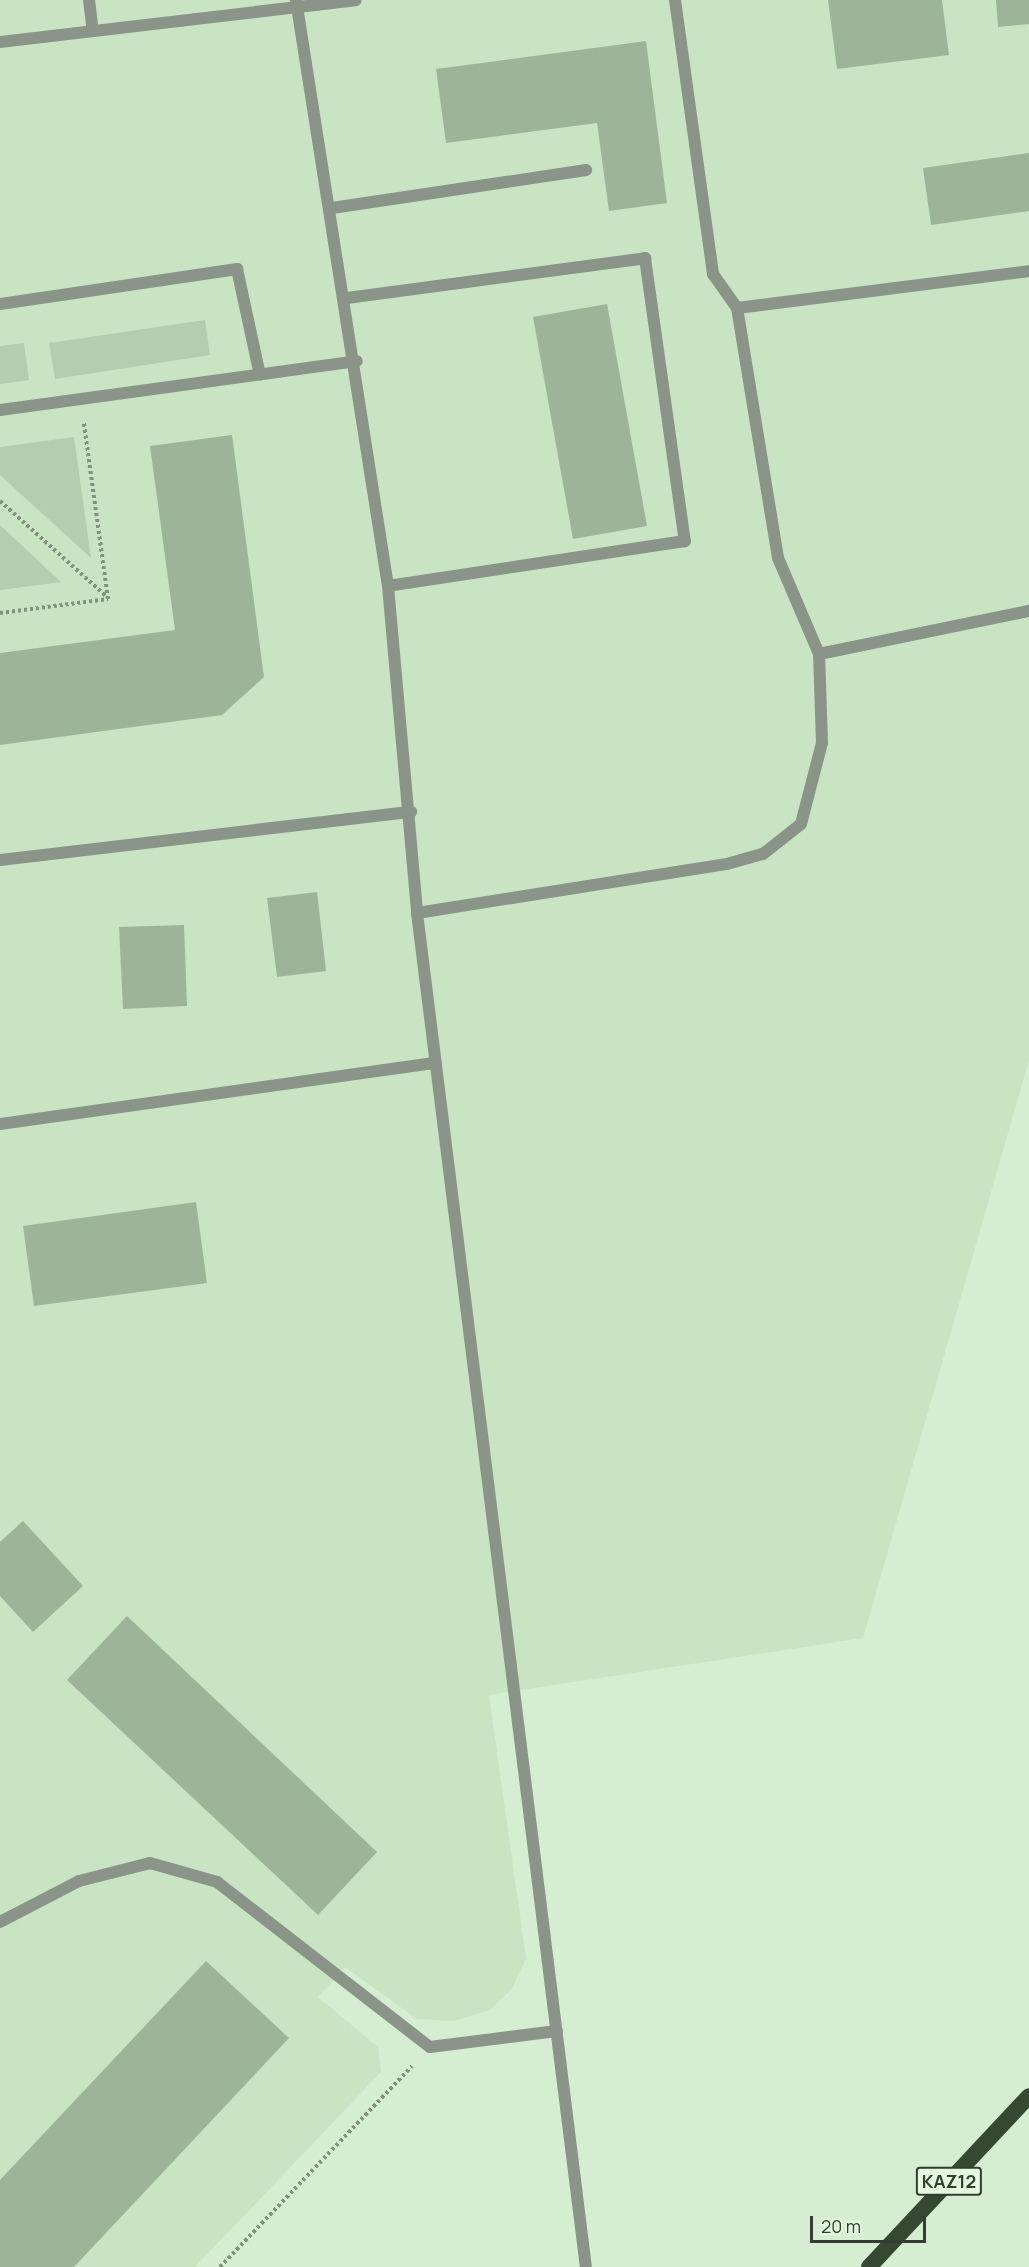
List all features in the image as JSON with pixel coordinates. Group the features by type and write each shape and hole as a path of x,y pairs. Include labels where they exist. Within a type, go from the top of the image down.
{"highway":[{"name":"KAZ12","path":"869,2267 1029,2096"}],"lane":[{"path":"89,0 93,31"},
{"path":"0,42 297,4 356,0"},
{"path":"417,913 628,883 763,854 801,824 822,744 819,654 778,558 737,308 713,274 675,0"},
{"path":"297,4 357,361 388,586 411,812 417,913 586,2267"},
{"path":"332,208 586,170"},
{"path":"347,298 645,258 685,541 388,586"},
{"path":"0,304 237,269 260,375"},
{"path":"737,308 1029,271"},
{"path":"0,411 357,361"},
{"path":"819,654 1029,611"},
{"path":"0,860 411,812"},
{"path":"0,1124 436,1063"},
{"path":"0,1922 79,1881 150,1863 217,1882 430,2047 557,2031"}],"path":[{"path":"81,401 108,599"},
{"path":"0,501 108,599"},
{"path":"0,613 108,599"},
{"path":"220,2267 430,2047"}],"shaded area":[{"path":"0,0 1029,0 1029,1060 863,1638 489,1695 526,1959 511,1990 490,2010 453,2021 417,2019 345,1967 318,1997 378,2047 381,2072 195,2267 0,2267"},
{"path":"205,320 210,355 55,379 49,343"},
{"path":"24,343 29,380 0,384 0,346"},
{"path":"74,437 91,558 0,475 0,447"},
{"path":"0,525 61,582 0,590"}],"building":[{"path":"828,0 942,0 949,55 837,69"},
{"path":"996,0 1029,0 1029,24 998,27"},
{"path":"646,41 667,203 609,211 597,123 446,143 436,69"},
{"path":"1029,153 1029,211 931,225 923,168"},
{"path":"607,304 647,526 573,539 533,317"},
{"path":"232,435 264,677 222,715 0,745 0,653 175,630 150,446"},
{"path":"317,892 326,971 277,977 267,898"},
{"path":"184,925 187,1006 123,1009 119,927"},
{"path":"196,1202 207,1283 34,1306 23,1226"},
{"path":"23,1521 83,1586 33,1632 0,1596 0,1542"},
{"path":"127,1616 377,1852 318,1915 67,1680"},
{"path":"206,1961 289,2038 74,2267 0,2267 0,2180"}]}
